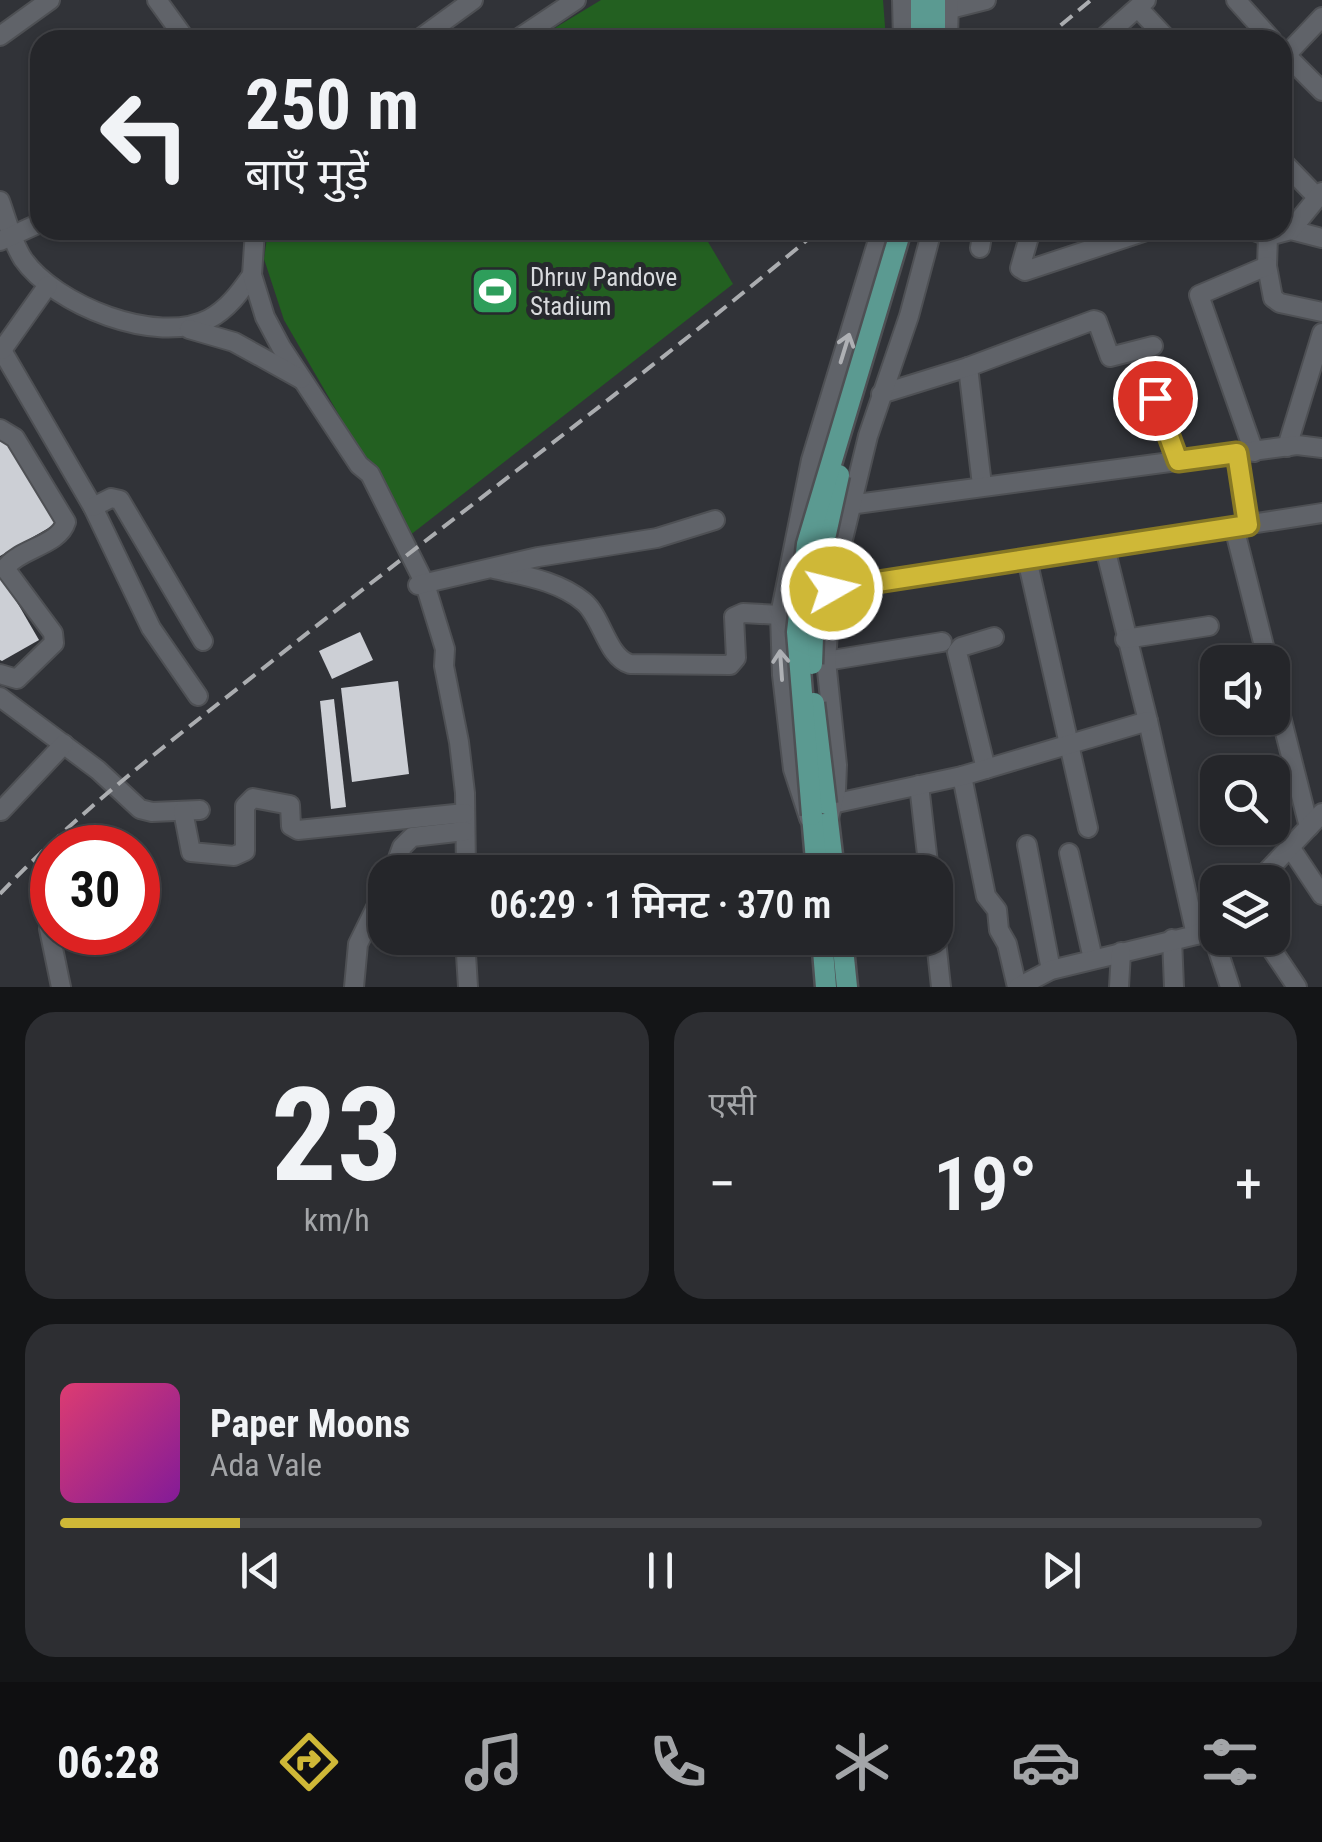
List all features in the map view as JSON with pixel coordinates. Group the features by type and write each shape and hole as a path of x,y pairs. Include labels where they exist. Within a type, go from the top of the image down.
{"main road":[{"path":"921,0 921,30"},
{"path":"938,30 945,3"},
{"path":"830,855 797,632 807,544 898,240"},
{"path":"818,855 822,814 812,671 815,584 839,476 912,240"},
{"path":"823,955 826,987"},
{"path":"844,955 847,987"}],"street":[{"path":"0,36 50,0"},
{"path":"157,0 179,30"},
{"path":"432,30 473,0"},
{"path":"531,30 576,0"},
{"path":"902,0 904,30"},
{"path":"947,30 945,3 986,0"},
{"path":"1236,0 1263,30"},
{"path":"1112,30 1142,4 1161,30"},
{"path":"1292,45 1322,17"},
{"path":"1292,61 1322,92"},
{"path":"1292,170 1320,194 1292,229"},
{"path":"0,202 6,238 48,285 78,304 149,327 184,328 234,342 306,382"},
{"path":"6,238 30,227"},
{"path":"1292,230 1322,238"},
{"path":"254,240 252,275 273,334 359,465 370,474 444,649 459,742 466,855"},
{"path":"822,814 798,792 793,769 782,675 780,615 816,462 878,240"},
{"path":"822,814 837,765 826,661 832,589 854,472 909,316 929,240"},
{"path":"1028,240 1020,262 1025,271 1119,240"},
{"path":"1261,240 1273,298 1322,312"},
{"path":"1265,645 1241,526 1246,452 1199,295 1267,266"},
{"path":"184,328 222,312 252,275"},
{"path":"48,285 1,349 93,507 151,628 198,696"},
{"path":"881,394 968,367 1094,320 1098,321 1110,357 1152,346"},
{"path":"1287,448 1322,333"},
{"path":"968,367 982,485"},
{"path":"1155,398 1178,461"},
{"path":"0,429 15,438 66,522 61,533 14,558 7,566 54,634 54,643 17,679 0,674"},
{"path":"849,504 1246,452 1322,448"},
{"path":"93,507 111,498 120,500 203,641"},
{"path":"832,589 1322,513"},
{"path":"420,585 538,557 658,538 715,520"},
{"path":"1105,548 1125,638 1200,901"},
{"path":"1027,559 1088,828"},
{"path":"494,570 542,580 580,598 600,622 618,657 630,664 730,665 736,658 734,617 743,613 780,615"},
{"path":"1125,638 1209,626"},
{"path":"986,769 956,652 994,638"},
{"path":"826,661 942,642"},
{"path":"0,697 64,744 140,809 192,810 191,852 234,856 245,852 245,806 253,798 290,804 292,826 298,830 465,822"},
{"path":"822,814 1148,722"},
{"path":"1273,865 1316,820 1289,735"},
{"path":"1,810 64,744"},
{"path":"962,776 986,896 997,910 999,930 1007,944 1018,987 1051,970 1200,931"},
{"path":"919,785 926,855"},
{"path":"399,855 412,838 465,822"},
{"path":"1026,845 1051,970"},
{"path":"1290,847 1322,895"},
{"path":"1068,853 1093,959"},
{"path":"354,987 358,944 368,924"},
{"path":"1172,939 1174,987"},
{"path":"1120,987 1122,952"},
{"path":"55,955 62,987"},
{"path":"456,987 463,955"},
{"path":"466,955 468,987"},
{"path":"938,955 941,987"},
{"path":"1218,955 1230,987"},
{"path":"1275,955 1297,987"}],"green space":[{"path":"601,0 883,0 885,30 552,30"},
{"path":"267,240 707,240 733,284 409,536 284,320 264,259"}],"building":[{"path":"0,438 12,442 59,522 0,556"},
{"path":"0,573 39,640 2,661 0,660"},
{"path":"360,632 373,660 332,679 319,651"},
{"path":"398,681 409,774 352,782 341,688"},
{"path":"334,699 346,807 331,809 320,701"}],"railway":[{"path":"1055,30 1091,0"},
{"path":"0,894 97,802 166,745 807,240"}],"place":[{"name":"Dhruv Pandove Stadium","path":"495,291"}],"route":[{"path":"832,589 1248,525 1237,453 1178,461 1155,398"}]}
